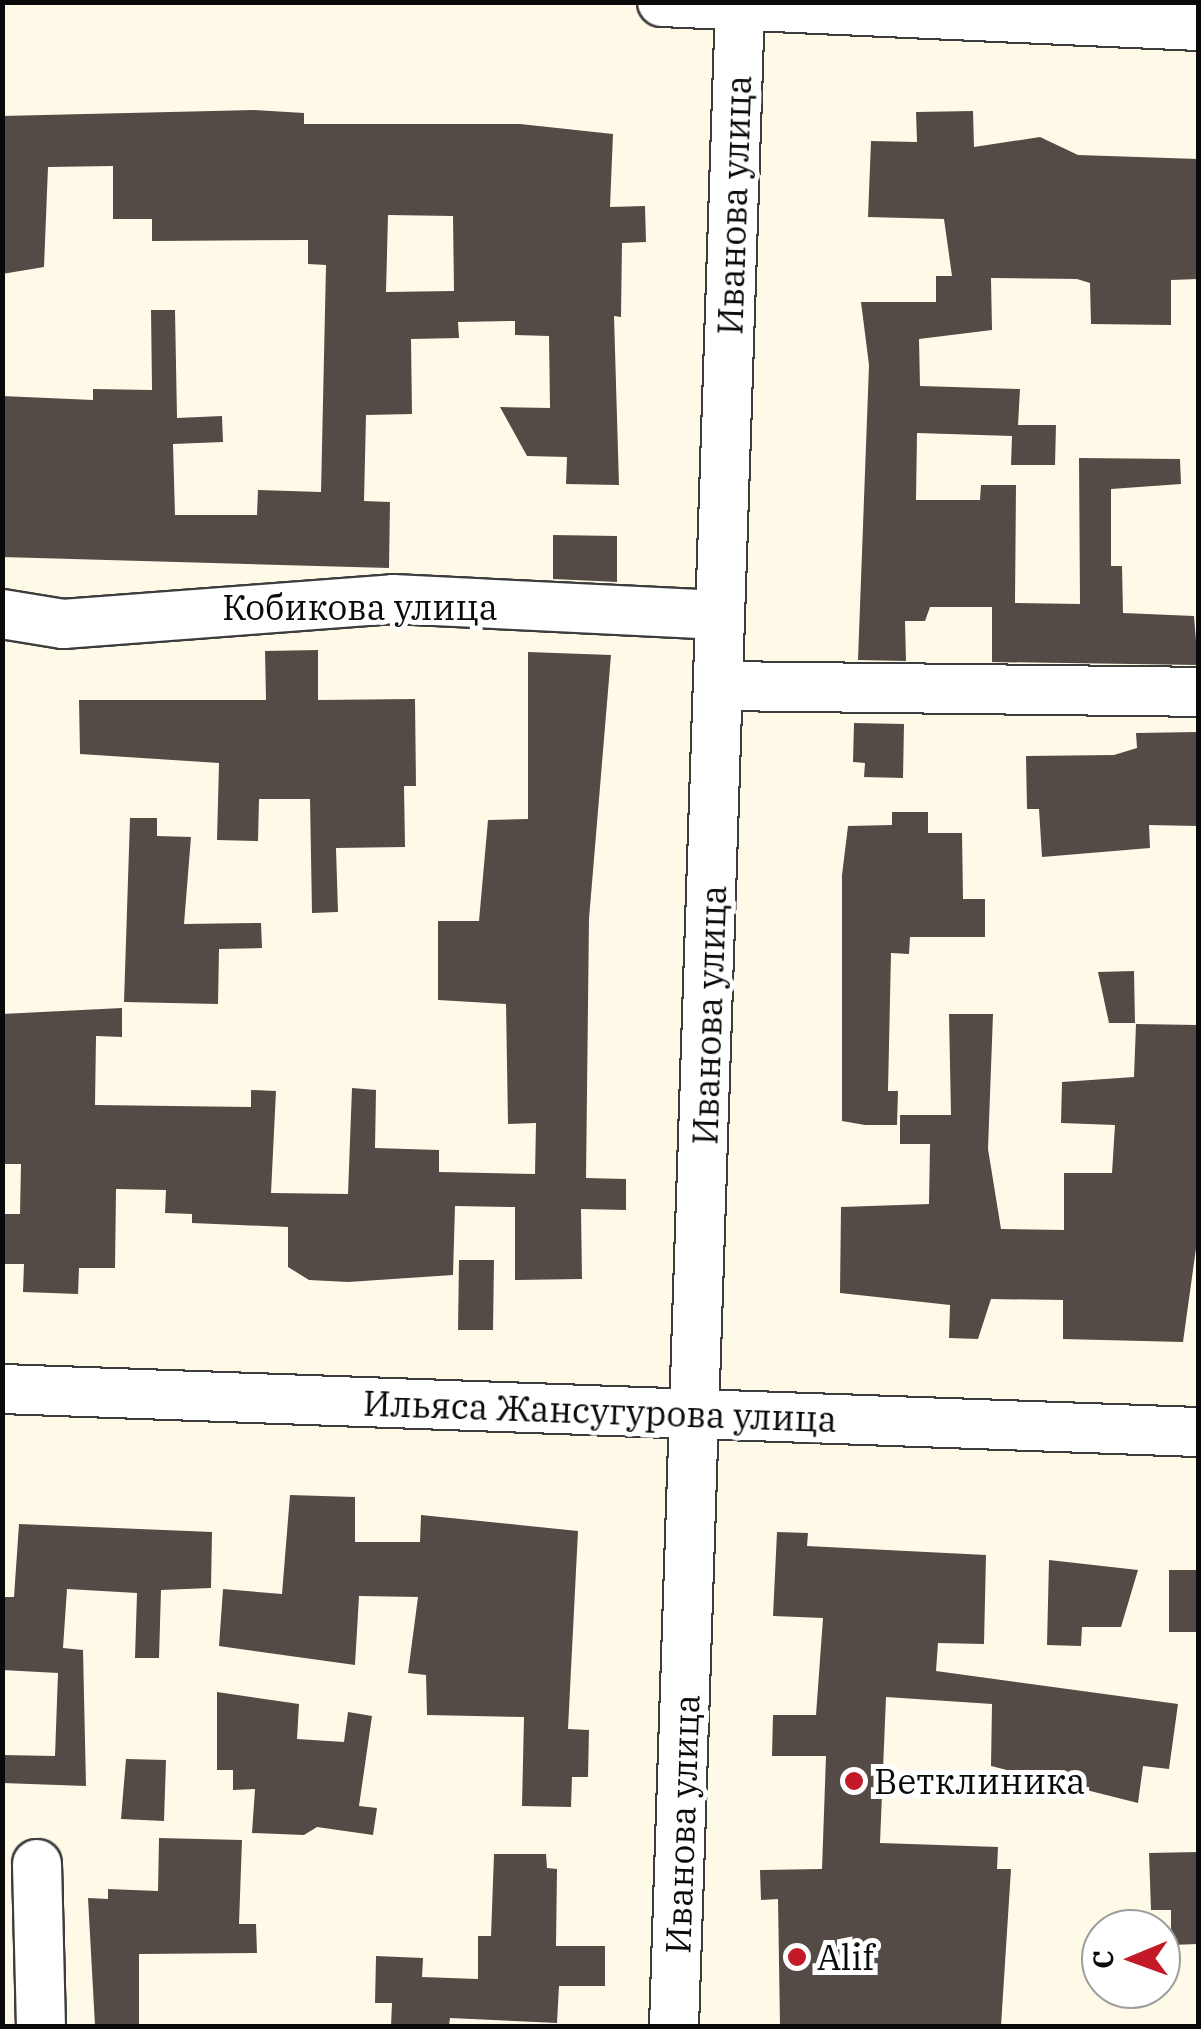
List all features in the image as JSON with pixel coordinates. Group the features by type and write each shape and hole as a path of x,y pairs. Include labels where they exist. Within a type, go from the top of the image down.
{"street":[{"path":"662,2 1198,26"},
{"name":"Иванова улица","path":"674,2026 697,1414 740,4"},
{"name":"Кобикова улица","path":"2,614 63,624 393,599 720,615"},
{"path":"719,686 1198,692"},
{"name":"Ильяса Жансугурова улица","path":"2,1389 1198,1432"},
{"path":"37,1864 41,2026"}],"building":[{"path":"254,110 304,113 304,124 520,124 613,134 610,207 645,206 646,242 622,243 621,317 614,316 619,485 566,484 567,457 527,456 500,407 550,408 549,336 515,335 515,321 458,322 459,338 411,339 412,414 366,415 364,501 390,502 389,568 2,557 2,396 93,400 93,389 152,390 151,310 175,310 177,418 222,416 223,442 173,444 175,515 257,515 258,490 321,492 326,265 308,264 308,240 152,241 152,219 113,219 113,166 48,167 44,267 2,274 2,116","holes":["388,215 453,216 454,291 386,292"]},
{"path":"973,111 974,147 1040,137 1078,155 1198,159 1198,279 1171,280 1171,325 1091,324 1090,283 1077,279 991,278 992,330 919,339 920,386 1020,389 1018,425 1056,425 1055,465 1011,465 1012,436 917,433 916,500 980,500 981,485 1016,485 1015,603 1080,604 1079,458 1180,459 1181,484 1111,489 1111,566 1122,566 1123,613 1194,616 1198,665 992,662 992,607 930,607 925,621 905,621 906,661 858,660 869,365 861,302 936,302 936,276 952,276 944,219 868,217 871,141 917,142 916,112"},
{"path":"553,535 617,536 617,582 553,579"},
{"path":"318,650 318,700 415,699 416,786 404,786 405,847 336,848 338,912 312,913 310,799 259,799 258,841 217,840 219,763 80,754 79,700 266,700 265,651"},
{"path":"528,652 611,655 589,919 586,1178 626,1179 626,1210 581,1209 582,1279 515,1280 515,1207 455,1206 453,1275 348,1282 309,1280 288,1267 288,1227 192,1223 192,1214 165,1213 166,1190 116,1189 115,1268 79,1268 78,1294 23,1292 24,1264 2,1264 2,1214 20,1214 21,1164 2,1164 2,1014 122,1008 122,1037 96,1036 95,1105 251,1107 251,1090 276,1091 271,1193 348,1194 352,1088 376,1090 375,1148 439,1150 439,1172 535,1174 536,1123 508,1124 506,1004 438,1000 438,921 479,921 488,820 528,819"},
{"path":"854,723 904,724 903,778 864,777 865,763 853,762"},
{"path":"1198,732 1198,826 1149,825 1150,848 1042,857 1039,809 1027,809 1026,756 1114,755 1137,748 1136,733"},
{"path":"892,812 928,812 928,833 962,833 963,899 985,899 985,937 910,937 909,954 891,953 888,1091 898,1091 897,1125 865,1125 842,1121 842,875 848,826 892,825"},
{"path":"130,818 157,818 157,836 191,837 184,924 261,923 262,948 219,949 218,1004 124,1002"},
{"path":"1134,971 1135,1023 1109,1023 1098,972"},
{"path":"949,1014 993,1014 988,1149 1001,1229 1064,1230 1064,1173 1112,1173 1115,1125 1061,1123 1062,1082 1134,1077 1136,1024 1198,1025 1198,1234 1183,1342 1063,1339 1063,1300 991,1299 978,1339 949,1338 950,1305 840,1293 841,1207 929,1204 930,1144 900,1144 900,1115 951,1115"},
{"path":"459,1260 494,1260 493,1330 458,1330"},
{"path":"290,1495 355,1497 355,1542 420,1542 421,1515 578,1531 568,1729 589,1730 588,1777 572,1777 571,1807 522,1806 524,1717 427,1715 426,1675 408,1673 418,1597 359,1596 355,1665 219,1646 223,1589 282,1594"},
{"path":"19,1524 212,1532 211,1588 161,1590 159,1658 135,1658 137,1593 67,1589 63,1648 83,1650 86,1786 2,1783 2,1755 55,1756 58,1673 2,1670 2,1597 14,1597"},
{"path":"777,1532 808,1533 807,1546 986,1555 984,1644 938,1643 936,1671 1178,1704 1169,1769 1143,1766 1138,1803 991,1766 992,1704 886,1697 880,1843 998,1847 997,1869 1011,1869 1001,2026 780,2026 778,1899 761,1900 760,1870 822,1869 826,1756 772,1756 773,1715 816,1715 823,1618 773,1616"},
{"path":"1049,1560 1138,1570 1121,1627 1082,1627 1081,1646 1047,1645"},
{"path":"1169,1570 1198,1570 1198,1632 1169,1632"},
{"path":"217,1692 299,1704 297,1739 344,1742 348,1712 372,1716 359,1806 377,1808 373,1835 317,1827 304,1835 252,1833 255,1789 233,1790 233,1770 217,1770"},
{"path":"126,1759 166,1760 164,1821 121,1819"},
{"path":"159,1838 242,1840 239,1924 256,1924 257,1953 139,1954 139,2026 95,2026 88,1898 108,1899 108,1889 158,1891"},
{"path":"1198,1852 1198,1944 1181,1945 1181,1909 1151,1909 1149,1853"},
{"path":"494,1854 546,1854 547,1868 557,1869 556,1946 605,1946 605,1986 559,1986 557,2023 450,2018 449,2026 391,2026 392,2003 375,2003 376,1956 423,1958 422,1977 478,1979 478,1936 491,1936"}],"place":[{"name":"Ветклиника","path":"854,1781"},
{"name":"Alif","path":"797,1957"}]}
